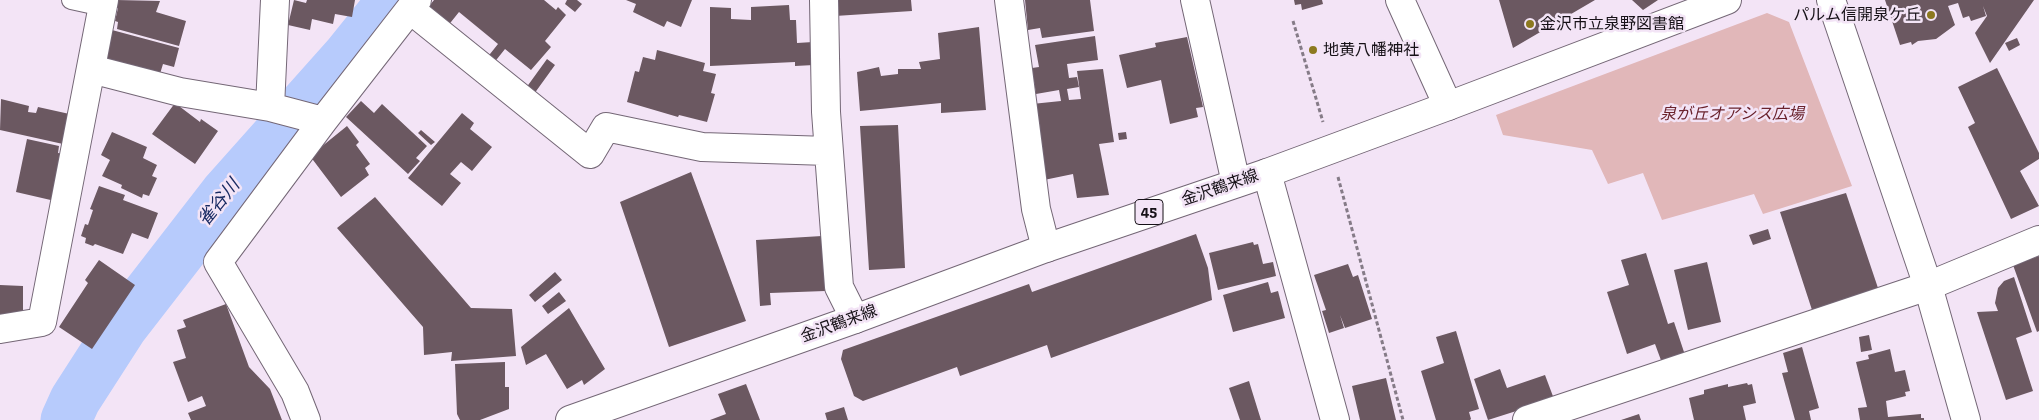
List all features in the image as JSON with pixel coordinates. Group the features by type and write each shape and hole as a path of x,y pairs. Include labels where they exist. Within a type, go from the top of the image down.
{"street":[{"path":"274,108 275,0"},
{"path":"824,0 828,151 839,288 855,319"},
{"path":"1009,0 1036,209 1046,248"},
{"path":"1195,0 1236,183"},
{"path":"1400,0 1448,106"},
{"name":"金沢鶴来線","path":"570,420 855,319 1046,248 1331,149 1727,0"},
{"path":"1831,0 1928,286 1962,412"},
{"path":"0,329 42,322 104,3"},
{"path":"306,420 295,392 218,262 318,120 414,5 590,154 606,127 702,147 828,151"},
{"path":"91,69 180,92 274,108 318,120"},
{"path":"1267,172 1334,420"},
{"path":"1527,420 1928,286 2039,240"}],"lane":[{"path":"71,0 104,3"}],"path":[{"path":"1293,21 1331,149 1403,420"}],"green space":[{"name":"泉が丘オアシス広場","path":"1767,13 1789,22 1852,186 1763,214 1754,194 1662,220 1643,173 1608,184 1592,150 1503,135 1496,115"}],"building":[{"path":"117,0 160,1 156,12 186,21 179,46 117,29 118,22 115,21 118,8 115,8"},
{"path":"294,0 306,3 307,0 355,0 352,17 335,14 333,24 312,19 310,30 288,25"},
{"path":"434,0 544,0 556,10 558,7 566,15 545,41 551,47 531,70 505,49 493,64 486,59 498,44 459,12 447,27 426,10"},
{"path":"567,0 577,0 582,4 575,12 565,4"},
{"path":"626,0 692,0 681,27 667,21 664,27 633,12 636,4"},
{"path":"834,0 911,0 912,11 835,16"},
{"path":"1025,0 1090,0 1094,31 1042,38 1040,28 1028,30"},
{"path":"1294,0 1322,0 1323,4 1302,10 1301,4 1295,5"},
{"name":"金沢市立泉野図書館","path":"1499,0 1595,0 1513,48"},
{"name":"金沢市立泉野図書館","path":"1632,0 1658,0 1643,10"},
{"path":"1885,0 2034,0 1990,63 1975,33 1987,16 1983,6 1986,16 1971,21 1969,16 1963,18 1958,3 1948,6 1955,25 1936,39 1918,41 1912,45 1911,42 1900,45"},
{"path":"789,5 790,20 796,20 797,43 813,42 814,65 795,66 795,62 710,66 710,7 731,8 731,19 751,20 751,7"},
{"path":"979,27 986,110 941,113 941,103 860,111 857,72 879,67 881,76 898,74 898,69 921,69 919,62 940,59 938,33"},
{"path":"112,30 179,48 174,67 163,64 159,77 106,59"},
{"path":"1095,36 1098,60 1067,64 1069,78 1077,77 1079,87 1067,89 1069,100 1081,99 1077,71 1103,69 1114,142 1099,144 1109,195 1077,198 1073,174 1044,180 1032,104 1061,101 1059,90 1036,94 1032,68 1039,67 1035,45"},
{"path":"1187,37 1203,107 1196,108 1198,117 1170,124 1161,80 1127,88 1119,55 1156,47 1155,43"},
{"path":"2017,38 2020,45 2009,51 2005,43"},
{"path":"657,50 705,63 703,71 716,74 711,93 715,94 707,122 679,115 678,117 627,102 635,71 639,72 643,57 655,60"},
{"path":"547,59 555,65 534,94 526,88"},
{"path":"1997,68 2039,153 2039,159 2020,171 2039,206 2011,219 1968,127 1975,123 1958,87"},
{"path":"1,99 29,106 28,112 36,113 38,107 74,115 63,144 0,130"},
{"path":"361,101 374,113 382,104 427,146 416,158 420,161 408,174 346,117"},
{"path":"175,103 200,122 201,119 218,131 195,164 152,134"},
{"path":"462,113 474,123 470,129 492,147 472,171 461,162 450,174 461,183 442,206 408,178"},
{"path":"898,125 905,268 869,270 860,126"},
{"path":"347,126 359,142 356,145 370,164 365,168 369,175 341,197 310,156"},
{"path":"421,130 435,142 431,145 418,133"},
{"path":"112,132 147,147 143,158 157,165 152,176 157,178 149,196 143,194 142,198 121,188 122,185 102,176 110,160 101,155"},
{"path":"1126,132 1127,139 1119,140 1118,133"},
{"path":"27,139 59,146 58,153 64,154 55,201 16,192"},
{"path":"691,172 746,321 669,347 620,202"},
{"path":"99,186 125,195 123,200 158,213 148,239 132,233 123,254 95,244 93,246 85,243 86,238 81,236 85,224 88,225 93,210 90,209"},
{"path":"1846,193 1878,288 1812,310 1780,212"},
{"path":"375,197 471,308 512,309 516,356 451,361 452,352 424,355 423,327 337,228"},
{"path":"1768,229 1771,239 1753,245 1749,235"},
{"path":"1196,234 1208,268 1212,300 1051,358 1047,345 960,376 957,367 863,401 854,396 841,359 843,350 1029,284 1032,292"},
{"path":"822,236 825,291 770,293 771,305 760,306 756,240"},
{"path":"1253,242 1254,245 1258,244 1263,264 1273,262 1276,276 1218,290 1209,253"},
{"path":"1646,253 1668,324 1674,322 1685,355 1662,363 1655,344 1627,354 1607,292 1629,285 1621,260"},
{"path":"2039,256 2039,331 2037,332 2013,265"},
{"path":"99,260 135,285 92,349 59,327 88,283 85,280"},
{"path":"1707,262 1721,322 1688,330 1674,270"},
{"path":"1348,264 1353,277 1358,275 1372,319 1345,328 1340,315 1344,328 1329,333 1322,311 1326,310 1314,275"},
{"path":"555,272 562,280 535,302 529,295"},
{"path":"2014,277 2032,332 2016,338 2033,391 2006,400 1977,312 1998,311 1995,303 1998,288 2004,281"},
{"path":"1268,282 1271,293 1278,291 1285,318 1233,332 1223,295"},
{"path":"0,285 23,286 23,316 0,316"},
{"path":"559,292 566,301 548,314 542,306"},
{"path":"226,304 249,367 270,389 282,420 191,420 188,413 206,406 202,396 188,402 173,362 186,358 177,330 186,327 183,320"},
{"path":"569,308 605,369 584,385 582,380 567,389 546,354 526,365 521,347"},
{"path":"1456,331 1479,409 1469,412 1470,420 1436,420 1421,371 1444,363 1436,337"},
{"path":"1869,335 1872,350 1861,352 1859,337"},
{"path":"1802,347 1819,408 1809,411 1811,420 1795,420 1782,373 1788,372 1783,353"},
{"path":"1890,349 1895,372 1905,370 1910,391 1905,392 1906,396 1886,401 1888,417 1921,414 1921,418 1924,418 1924,420 1860,420 1858,408 1867,407 1856,362 1869,359 1868,355"},
{"path":"505,362 505,387 509,387 509,409 480,420 460,420 457,414 455,364"},
{"path":"1500,369 1507,388 1545,375 1554,399 1488,420 1474,379"},
{"path":"1386,378 1396,420 1360,420 1352,386"},
{"path":"1249,381 1261,420 1240,420 1229,388"},
{"path":"1747,383 1748,385 1752,384 1756,403 1743,406 1746,420 1694,420 1689,398 1704,394 1704,390 1728,384 1728,387"},
{"path":"746,384 760,420 710,420 726,414 718,394"},
{"path":"844,407 848,420 827,420 825,413"},
{"path":"1639,414 1641,420 1621,420"}],"waterway":[{"name":"雀谷川","path":"66,420 75,400 122,327 225,194 348,56 393,0"}],"place":[{"name":"パルム信開泉ケ丘","path":"1931,15"},
{"name":"金沢市立泉野図書館","path":"1530,24"},
{"name":"地黄八幡神社","path":"1313,50"}]}
